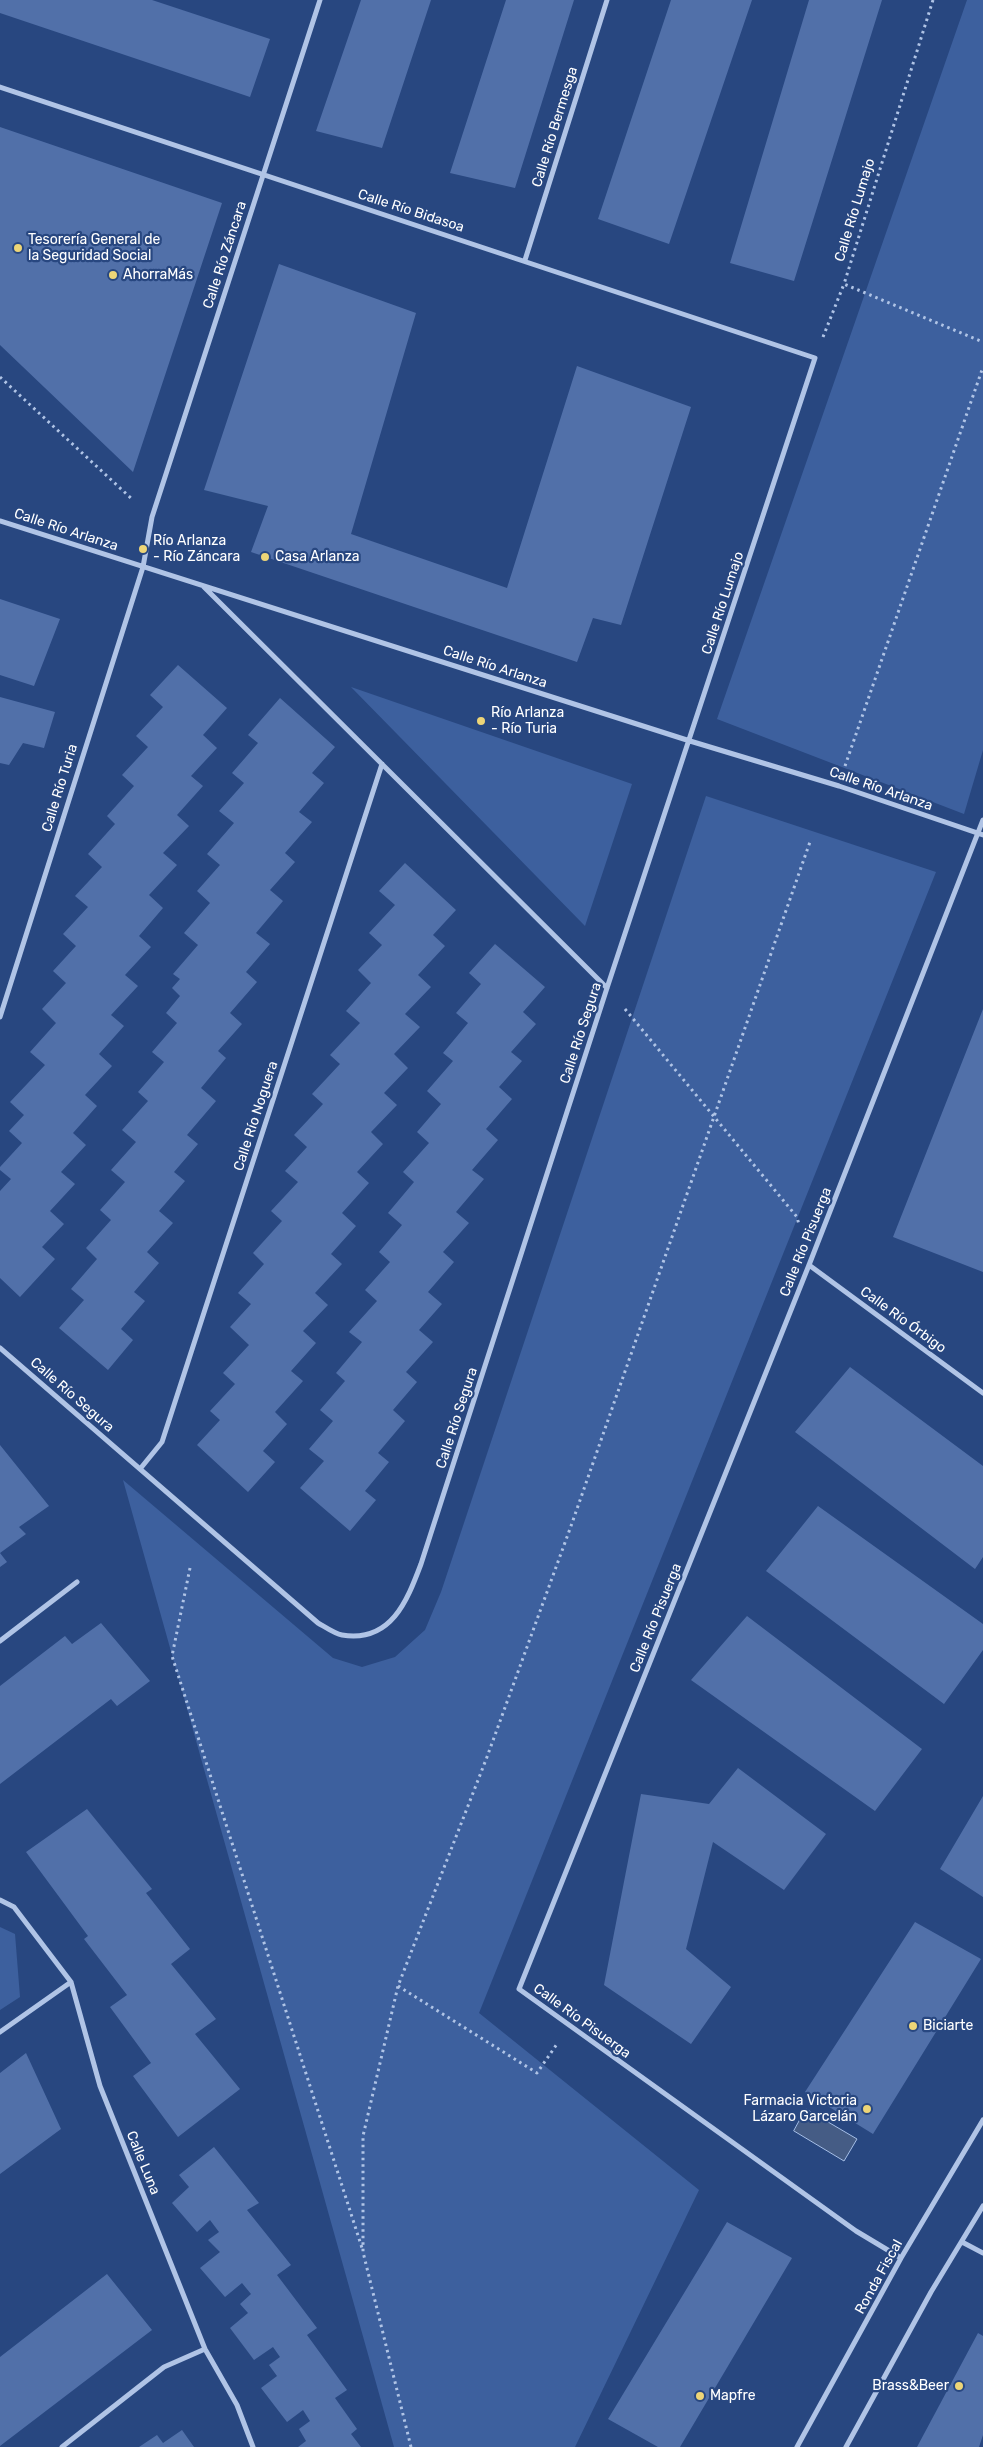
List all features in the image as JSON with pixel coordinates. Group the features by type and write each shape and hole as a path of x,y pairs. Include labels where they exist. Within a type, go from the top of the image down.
{"street":[{"name":"Calle Río Záncara","path":"143,567 152,517 320,0"},
{"name":"Calle Río Bermesga","path":"525,260 607,0"},
{"name":"Calle Río Bidasoa","path":"0,87 815,358"},
{"name":"Calle Río Lumajo","path":"690,741 815,358"},
{"name":"Calle Río Arlanza","path":"0,521 690,741 838,786 981,834"},
{"name":"Calle Río Turia","path":"0,1017 143,567"},
{"path":"202,585 607,988"},
{"name":"Calle Río Segura","path":"0,1348 318,1623 341,1635 366,1635 390,1624 408,1597 421,1564 607,988 690,741"},
{"name":"Calle Río Noguera","path":"140,1469 162,1442 382,764"},
{"name":"Calle Río Pisuerga","path":"902,2258 856,2231 519,1989 981,834 983,820"},
{"name":"Calle Río Órbigo","path":"809,1265 983,1393"},
{"path":"0,1641 77,1582"},
{"name":"Calle Luna","path":"0,1900 14,1907 71,1982 100,2086 205,2349 236,2405 253,2447"},
{"path":"0,2032 71,1982"},
{"name":"Ronda Fiscal","path":"797,2447 902,2258 983,2120"},
{"path":"846,2447 931,2292 983,2206"},
{"path":"962,2242 983,2253"},
{"path":"62,2447 164,2368 205,2349"}],"path":[{"name":"Calle Río Lumajo","path":"933,0 844,284 983,342"},
{"path":"815,358 844,284"},
{"path":"838,786 983,367"},
{"path":"0,377 152,517"},
{"path":"363,2252 363,2136 398,1986 494,1738 811,839"},
{"path":"607,988 797,1217 809,1265"},
{"path":"190,1568 172,1656 363,2252 411,2447"},
{"path":"398,1986 537,2073 570,2026"}],"shaded area":[{"path":"967,0 983,0 983,750 964,814 717,719"},
{"path":"351,687 632,784 585,926"},
{"path":"706,796 936,872 479,2013 699,2190 575,2447 394,2447 123,1480 333,1658 362,1667 395,1657 425,1630 441,1592"},
{"path":"0,1927 15,1934 20,1997 0,2010"},
{"path":"806,2109 857,2139 844,2161 794,2131"}],"building":[{"path":"0,0 152,0 270,39 250,97 0,13"},
{"path":"361,0 431,0 382,148 316,131"},
{"path":"506,0 574,0 515,188 450,173"},
{"path":"671,0 752,0 669,244 598,219"},
{"path":"809,0 882,0 794,281 730,263"},
{"name":"AhorraMás","path":"0,127 222,203 133,472 0,345"},
{"path":"279,264 416,313 351,534 507,588 577,366 691,407 621,625 593,618 577,662 251,552 268,506 204,490"},
{"path":"0,599 60,619 34,686 0,675"},
{"path":"178,665 227,708 203,735 217,748 191,776 203,786 177,815 189,826 163,853 177,865 149,895 163,908 139,936 151,947 125,975 138,986 111,1015 124,1026 99,1054 112,1066 85,1095 97,1106 73,1133 86,1145 61,1172 75,1184 50,1211 64,1224 42,1247 55,1259 20,1297 0,1278 0,1191 11,1179 0,1170 0,1167 22,1143 9,1131 24,1115 10,1102 45,1065 30,1052 56,1023 42,1009 66,983 53,971 76,946 63,934 88,907 75,896 102,867 88,854 115,824 107,816 134,786 122,775 148,747 136,736 163,707 150,695"},
{"path":"0,697 55,712 44,748 23,743 9,765 0,763"},
{"path":"280,698 335,747 312,773 324,783 299,812 312,822 285,853 295,862 270,890 283,901 256,933 270,944 246,972 257,982 230,1013 242,1024 218,1051 226,1058 201,1088 216,1101 187,1135 198,1144 174,1172 185,1181 159,1211 173,1223 147,1252 159,1263 134,1292 145,1301 121,1329 133,1340 108,1370 59,1328 84,1300 71,1289 97,1259 86,1248 111,1220 100,1210 125,1182 111,1170 136,1142 122,1130 148,1101 138,1092 164,1062 152,1052 177,1023 166,1013 180,996 172,988 180,979 173,974 198,945 184,933 210,903 197,891 220,865 207,854 234,823 219,811 244,783 232,773 258,743 248,735"},
{"path":"405,863 456,910 433,935 445,946 418,975 431,987 405,1014 420,1027 394,1054 408,1068 384,1093 397,1105 371,1132 383,1144 357,1172 369,1183 342,1213 356,1226 331,1254 342,1264 315,1293 328,1305 303,1331 316,1343 291,1371 303,1381 275,1412 287,1424 263,1451 275,1462 248,1492 197,1445 220,1420 210,1411 235,1384 223,1373 249,1345 230,1327 251,1304 238,1293 264,1264 253,1253 282,1221 271,1211 298,1182 285,1171 307,1147 294,1135 323,1104 312,1094 340,1064 330,1055 360,1023 346,1011 371,983 358,970 382,945 369,933 395,905 379,891"},
{"path":"495,944 545,987 523,1012 536,1024 511,1052 522,1061 499,1087 512,1099 486,1129 498,1140 472,1170 484,1179 456,1212 469,1223 443,1252 454,1262 428,1292 442,1304 419,1330 433,1342 406,1372 417,1382 393,1410 405,1421 378,1453 389,1462 365,1491 376,1500 350,1531 300,1488 324,1461 309,1449 333,1421 320,1410 345,1381 336,1373 362,1342 349,1332 377,1301 365,1290 390,1262 379,1252 402,1225 388,1213 414,1182 403,1172 429,1143 417,1132 441,1104 427,1091 453,1061 443,1053 468,1023 456,1013 481,984 469,973"},
{"path":"983,1009 983,1272 893,1237"},
{"path":"850,1367 983,1466 983,1557 975,1569 795,1432"},
{"path":"0,1445 49,1506 19,1527 26,1534 0,1553"},
{"path":"818,1506 983,1624 983,1650 944,1704 766,1571"},
{"path":"0,1553 7,1562 0,1567"},
{"path":"747,1616 922,1749 875,1811 691,1680"},
{"path":"101,1623 150,1681 117,1706 111,1699 0,1784 0,1686 65,1636 72,1644"},
{"path":"738,1768 826,1834 784,1890 713,1842 686,1949 731,1987 691,2044 604,1985 641,1794 709,1804"},
{"path":"983,1796 983,1897 940,1869"},
{"path":"87,1809 152,1889 146,1893 190,1949 171,1964 216,2019 195,2034 240,2089 178,2137 133,2076 151,2063 110,2007 127,1995 84,1939 88,1936 26,1852"},
{"path":"915,1922 981,1959 873,2134 805,2092"},
{"path":"26,2053 61,2129 0,2174 0,2073"},
{"path":"214,2147 259,2203 247,2210 291,2265 277,2275 317,2328 307,2335 347,2390 335,2398 357,2429 351,2434 361,2447 298,2447 306,2441 299,2429 310,2421 303,2410 287,2422 261,2388 277,2376 269,2365 280,2357 273,2347 254,2360 230,2328 248,2313 240,2304 251,2294 242,2283 225,2297 200,2268 220,2252 208,2240 219,2232 210,2220 197,2232 172,2203 189,2187 179,2175"},
{"path":"727,2222 792,2258 680,2447 658,2447 608,2419"},
{"path":"107,2274 152,2330 0,2446 0,2357"},
{"path":"978,2333 983,2336 983,2435 979,2447 917,2447"},
{"path":"182,2430 194,2447 139,2447 157,2435 163,2443"}],"place":[{"name":"Tesorería General de la Seguridad Social","path":"18,248"},
{"name":"AhorraMás","path":"113,275"},
{"name":"Río Arlanza - Río Záncara","path":"143,549"},
{"name":"Casa Arlanza","path":"265,557"},
{"name":"Río Arlanza - Río Turia","path":"481,721"},
{"name":"Biciarte","path":"913,2026"},
{"name":"Farmacia Victoria Lázaro Garcelán","path":"867,2109"},
{"name":"Brass&Beer","path":"959,2386"},
{"name":"Mapfre","path":"700,2396"}]}
